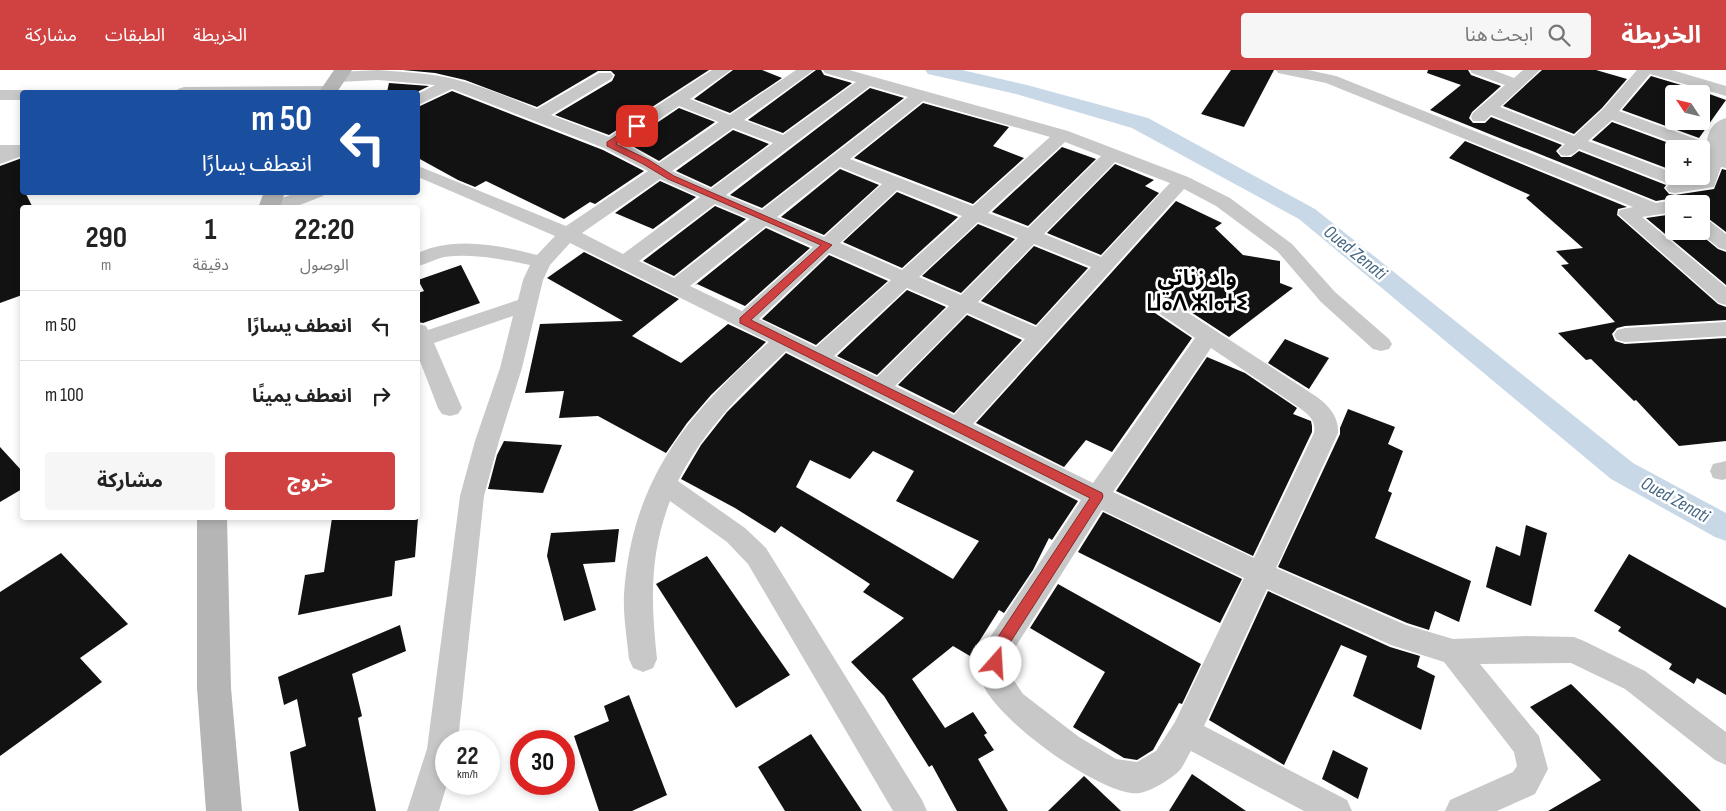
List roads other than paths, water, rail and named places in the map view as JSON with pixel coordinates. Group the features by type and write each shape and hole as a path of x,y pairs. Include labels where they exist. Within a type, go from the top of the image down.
{"street":[{"path":"610,144 723,70"},
{"path":"423,811 442,749 472,496 487,441 511,368 533,280 541,262 568,234 806,70"},
{"path":"831,70 1062,136 1182,181 1223,202 1284,248 1328,297 1381,344"},
{"path":"1284,70 1336,74 1462,132 1654,209"},
{"path":"1478,70 1517,84"},
{"path":"1462,132 1532,70"},
{"path":"1549,167 1609,113 1645,70"},
{"path":"1654,70 1726,91"},
{"path":"1700,70 1726,77"},
{"path":"209,90 378,75 416,77 451,82 610,144 646,162 659,171 714,196 1038,336"},
{"path":"539,116 605,76"},
{"path":"625,262 867,81"},
{"path":"420,99 451,82"},
{"path":"0,96 20,95"},
{"path":"676,287 920,95"},
{"path":"677,100 785,142"},
{"path":"1489,109 1690,186"},
{"path":"1609,113 1705,148 1721,159"},
{"path":"1665,195 1661,191 1708,183 1721,159 1716,134 1726,123"},
{"path":"818,358 1062,136"},
{"path":"0,150 20,150"},
{"path":"0,159 20,151"},
{"path":"880,388 1113,154"},
{"path":"838,160 1104,265"},
{"path":"420,173 568,234 1097,496 1261,574 1401,636 1453,652 1526,648 1574,650 1635,680 1726,750"},
{"path":"957,426 1182,181"},
{"path":"744,321 895,182"},
{"path":"282,205 308,195"},
{"path":"1665,207 1627,214 1726,298"},
{"path":"1710,231 1726,244"},
{"path":"420,259 442,252 463,250 517,256 541,262"},
{"path":"420,336 527,304"},
{"path":"1163,306 1309,403 1321,412 1328,423 1326,433 1186,732 1167,762 1139,778 1111,773 1068,747 1013,704 994,676 997,651 1097,496 1208,336"},
{"path":"1625,335 1726,329"},
{"path":"420,338 450,408"},
{"path":"643,659 639,586 646,536 663,483 690,437 727,393 784,340"},
{"path":"663,483 736,535 756,556 911,811"},
{"path":"212,520 214,688 224,811"},
{"path":"1453,652 1528,746 1533,769 1524,783 1462,811"},
{"path":"1186,732 1336,811"}],"waterway":[{"name":"Oued Zenati","path":"935,70 1020,89 1140,123 1307,214 1622,471 1726,528"}],"district":[{"name":"واد زناتي ⵡⴰⴷ ⵣⵏⴰⵜⵉ","path":"1197,290"}]}
